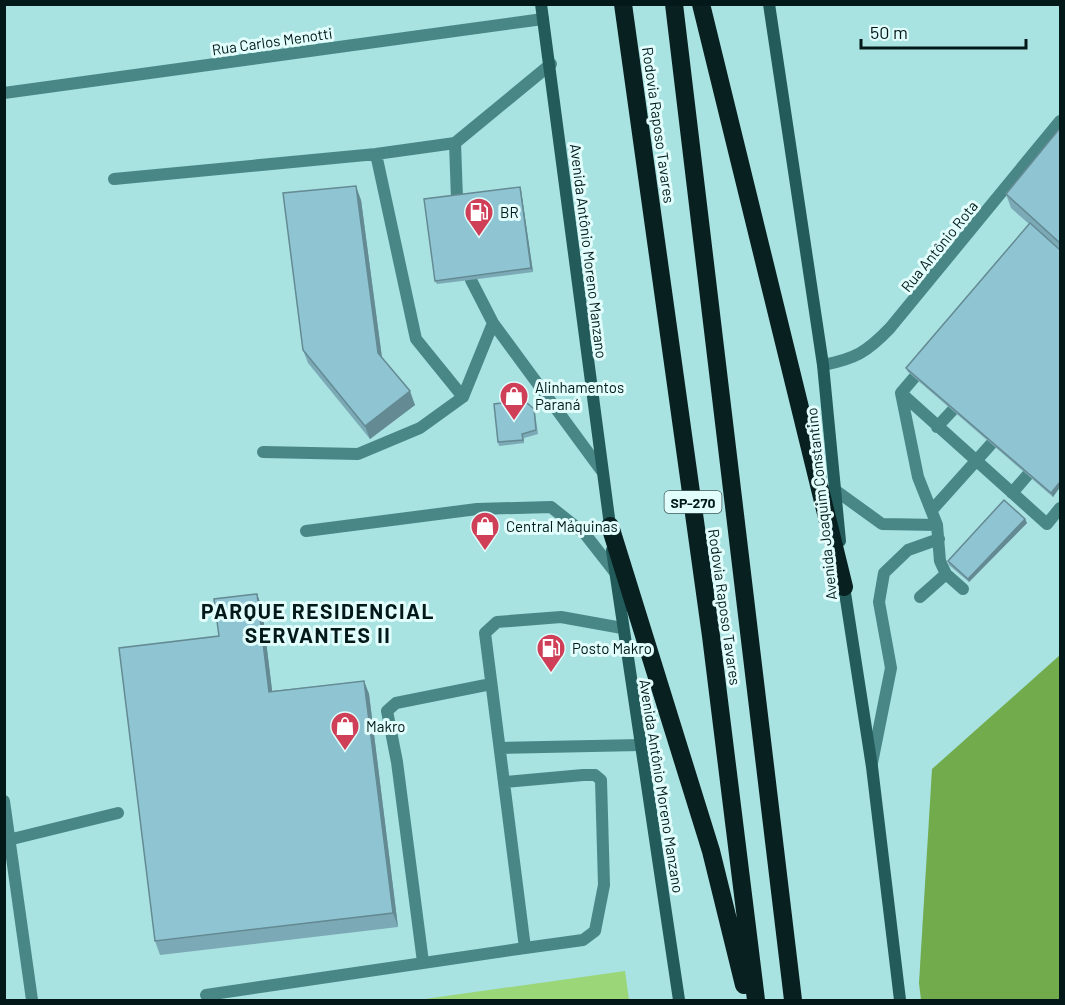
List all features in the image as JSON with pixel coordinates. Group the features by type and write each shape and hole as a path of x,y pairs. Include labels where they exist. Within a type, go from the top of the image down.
{"highway":[{"name":"Rodovia Raposo Tavares","path":"623,4 711,636 756,1000"},
{"name":"Rodovia Raposo Tavares","path":"674,4 793,1000"},
{"path":"701,4 844,587"},
{"path":"610,526 711,851 748,1000"}],"street":[{"name":"Avenida Antônio Moreno Manzano","path":"541,4 551,64 614,571 679,1000"},
{"name":"Avenida Joaquim Constantino","path":"769,4 823,366 844,587 872,767 900,1000"},
{"name":"Rua Carlos Menotti","path":"4,93 543,19"},
{"path":"114,179 376,154 455,143 551,64"},
{"name":"Rua Antônio Rota","path":"823,366 848,360 870,350 1060,121"},
{"path":"455,143 456,199"},
{"path":"376,154 416,339 463,397"},
{"path":"471,280 493,323 601,470"},
{"path":"263,452 358,454 420,428 463,397 493,323"},
{"path":"901,393 931,358"},
{"path":"901,393 1047,524 1060,508"},
{"path":"901,393 918,477 937,525 940,561 946,574 963,589"},
{"path":"937,427 968,393"},
{"path":"932,510 1007,426"},
{"path":"1012,493 1047,453"},
{"path":"835,490 882,524 937,525"},
{"path":"306,531 477,509 551,507 585,534 614,571"},
{"path":"872,767 891,668 879,602 884,573 908,550 939,539"},
{"path":"920,597 946,574"},
{"path":"525,948 485,633 497,622 561,617 622,627"},
{"path":"423,962 398,762 387,711 396,703 491,684"},
{"path":"501,748 640,745"},
{"path":"206,995 583,940 595,931 604,885 601,780 595,776 583,775 505,782"},
{"path":"4,801 7,841 32,1000"},
{"path":"7,841 118,813"}],"green space":[{"path":"1060,655 1060,1000 921,1000 919,983 932,769"},
{"path":"625,971 629,1000 418,1000"}],"building":[{"path":"1060,128 1060,243 1006,194"},
{"path":"356,186 378,353 410,391 365,426 303,350 283,193"},
{"name":"BR","path":"520,187 531,268 435,281 424,199"},
{"path":"1030,223 1060,250 1060,482 1051,493 906,368"},
{"path":"519,401 519,404 527,403 534,409 536,430 522,434 523,440 498,442 494,404"},
{"path":"1004,500 1025,519 968,579 948,561"},
{"path":"257,594 269,692 364,681 393,913 155,941 119,648 219,636 214,599"}],"place":[{"name":"BR","path":"479,238"},
{"name":"Alinhamentos Paraná","path":"514,422"},
{"name":"Central Máquinas","path":"485,552"},
{"name":"Posto Makro","path":"551,674"},
{"name":"Makro","path":"345,752"}],"district":[{"name":"PARQUE RESIDENCIAL SERVANTES II","path":"318,622"}]}
